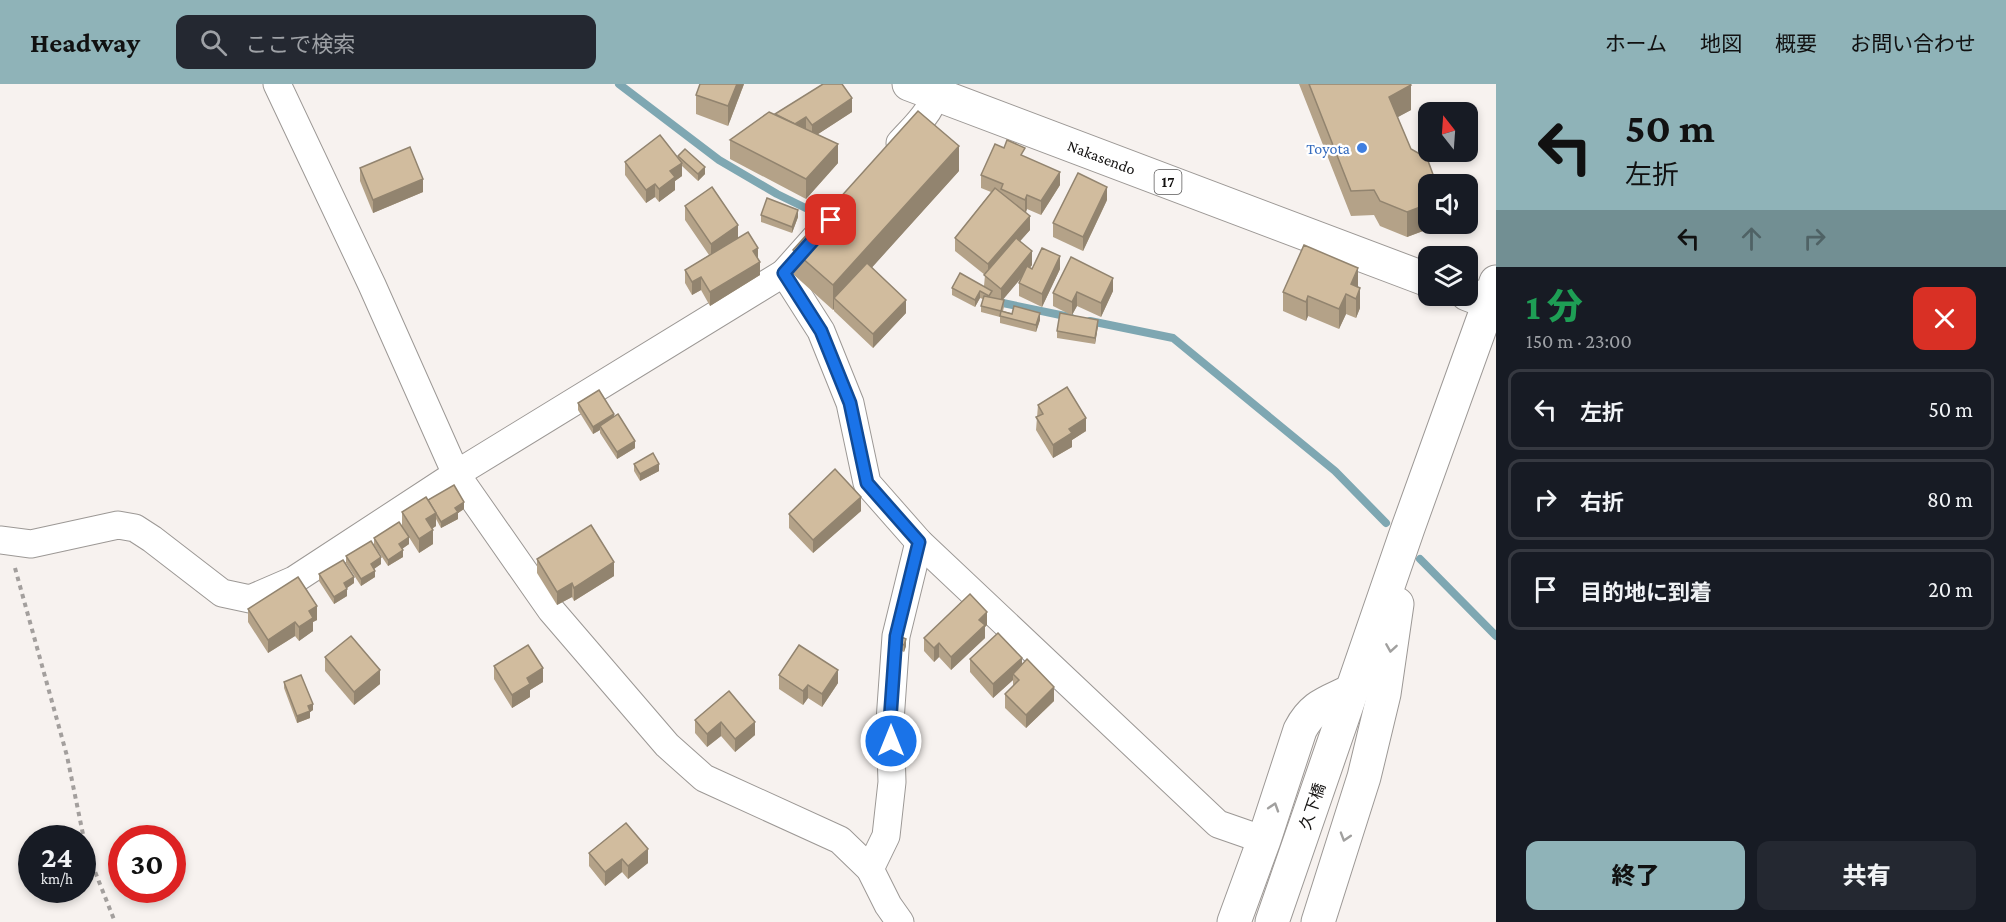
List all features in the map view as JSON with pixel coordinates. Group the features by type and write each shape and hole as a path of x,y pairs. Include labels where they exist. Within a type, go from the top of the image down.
{"main road":[{"name":"Nakasendo","path":"927,87 1418,276"},
{"path":"1318,922 1364,777 1384,694 1408,528 1487,296"},
{"name":"久下橋","path":"1272,922 1408,528"},
{"path":"1234,922 1300,730 1308,715 1318,707 1351,691"}],"street":[{"path":"277,84 372,285 456,474 551,610 667,745 704,778 840,840 870,869 888,905 900,922"},
{"path":"886,158 926,114 927,87"},
{"path":"4,540 32,544 118,525 135,528 152,538 222,592 250,599 294,580 456,474 784,273 831,220"},
{"path":"784,273 821,331 850,403 867,483 919,542 1218,824 1264,840"},
{"path":"870,869 886,836 892,782 890,721 896,636 919,542"}],"path":[{"path":"4,540 67,756 86,849 115,922"}],"building":[{"path":"700,84 737,84 728,106 696,95"},
{"path":"823,84 842,84 852,98 812,125 806,117 795,124 775,114"},
{"name":"Toyota","path":"1309,84 1410,84 1389,97 1411,149 1418,153 1418,162 1428,162 1433,174 1418,174 1418,208 1407,212 1380,201 1374,190 1351,191"},
{"path":"918,111 959,146 833,285 793,250"},
{"path":"769,112 838,144 806,179 730,140"},
{"path":"660,135 682,163 670,171 675,177 659,189 655,184 646,190 625,162"},
{"path":"1007,140 1025,148 1021,155 1060,172 1041,201 1027,195 1025,200 1001,189 1003,184 981,175 995,144 1004,148"},
{"path":"410,147 423,179 373,200 360,168"},
{"path":"685,149 705,167 698,174 678,156"},
{"path":"1078,173 1107,187 1083,237 1053,223"},
{"path":"712,187 738,225 711,244 685,206"},
{"path":"995,188 1030,216 988,264 955,238"},
{"path":"767,198 798,210 792,227 761,215"},
{"path":"748,232 758,248 753,251 760,262 710,292 701,277 692,282 685,270"},
{"path":"1016,238 1032,251 1001,289 984,275"},
{"path":"1304,245 1358,268 1351,284 1360,288 1356,299 1346,294 1339,309 1308,296 1306,302 1283,292"},
{"path":"1042,248 1060,256 1042,294 1019,283 1027,266 1032,269"},
{"path":"1071,257 1113,278 1101,303 1077,292 1072,302 1053,293"},
{"path":"867,263 906,300 873,334 834,298"},
{"path":"960,273 992,291 989,296 980,291 975,300 952,288"},
{"path":"984,296 1004,300 1001,311 981,306"},
{"path":"1014,306 1040,313 1036,325 1000,316 1001,311 1012,314"},
{"path":"1060,313 1098,320 1095,338 1057,331"},
{"path":"1067,387 1086,418 1069,429 1072,433 1053,445 1036,417 1043,414 1038,405"},
{"path":"599,390 614,414 593,427 578,403"},
{"path":"618,414 635,441 617,452 600,426"},
{"path":"653,453 659,464 640,474 634,464"},
{"path":"835,469 861,497 813,540 789,514"},
{"path":"454,485 464,502 455,508 458,512 441,522 428,500"},
{"path":"426,497 436,513 426,519 433,530 419,539 402,512"},
{"path":"399,522 409,537 399,544 403,550 388,560 374,538"},
{"path":"591,525 614,562 574,588 572,583 557,592 537,559"},
{"path":"371,541 381,557 371,564 375,571 361,579 346,556"},
{"path":"343,560 354,577 344,583 347,589 334,597 319,574"},
{"path":"298,577 317,606 309,611 313,618 299,627 295,622 268,640 248,609"},
{"path":"970,594 987,612 979,620 985,625 951,657 939,643 934,648 924,638"},
{"path":"998,633 1022,658 993,684 970,659"},
{"path":"351,636 380,670 354,692 325,657"},
{"path":"899,636 906,639 904,645 897,642"},
{"path":"528,645 543,668 527,678 530,684 512,695 494,666"},
{"path":"799,645 838,670 822,694 808,685 803,691 779,675"},
{"path":"1027,659 1054,687 1026,715 1005,694 1019,680 1013,674"},
{"path":"301,675 313,704 308,706 310,711 297,716 284,682"},
{"path":"729,691 755,722 735,739 721,722 707,734 695,720"},
{"path":"626,823 648,849 628,866 622,859 605,872 589,853"}],"waterway":[{"path":"619,84 719,160 777,194 824,217"},
{"path":"998,302 1070,317"},
{"path":"1090,321 1173,338 1335,471 1386,523"},
{"path":"1420,559 1496,636"}],"place":[{"name":"Toyota","path":"1362,148"}],"route":[{"path":"831,220 784,273 821,331 850,403 867,483 919,542 896,636 890,721 891,741"}]}
